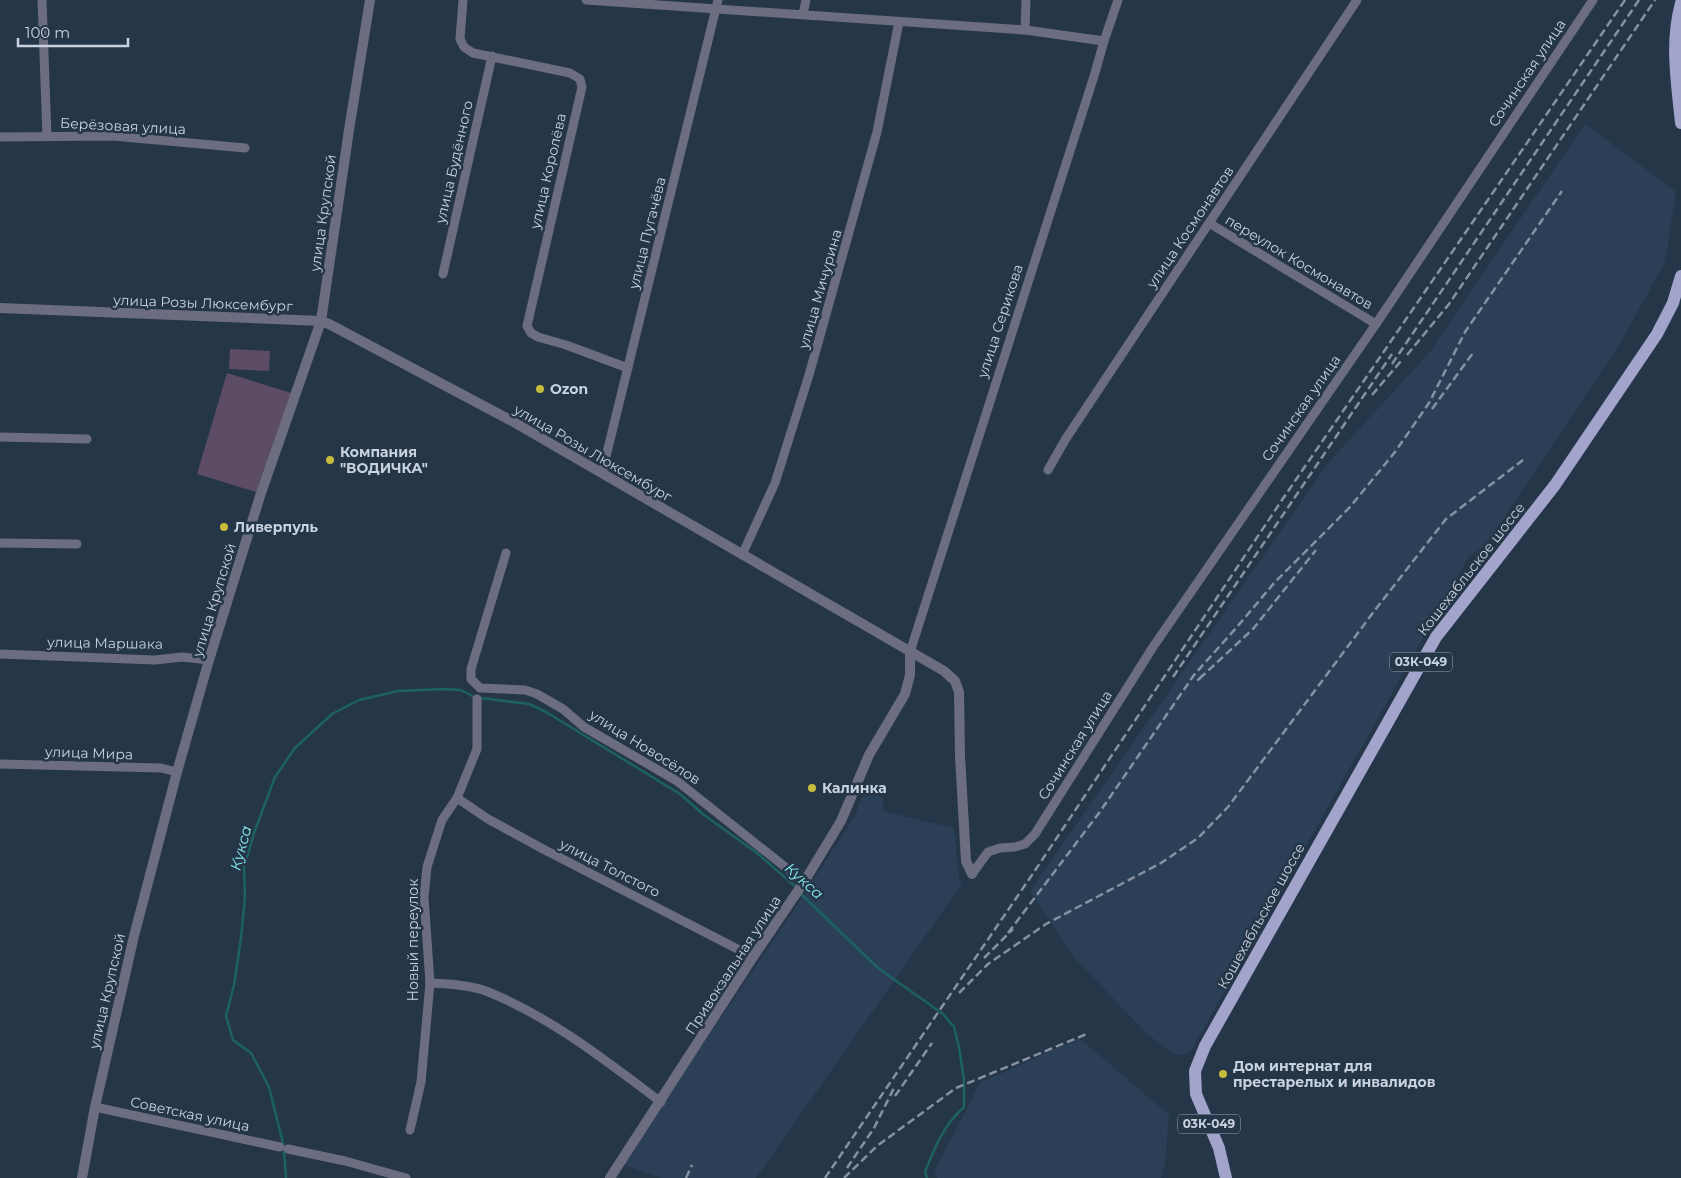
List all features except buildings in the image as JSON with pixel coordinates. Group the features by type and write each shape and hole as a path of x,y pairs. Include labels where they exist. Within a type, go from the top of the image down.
{"main road":[{"path":"1681,3 1677,17 1674,47 1681,123"},
{"name":"Кошехабльское шоссе","path":"1226,1178 1219,1148 1196,1094 1195,1071 1205,1046 1436,637 1560,477 1657,334 1673,303 1681,276"}],"street":[{"path":"42,0 47,136"},
{"name":"улица Крупской","path":"82,1178 94,1107 134,936 177,772 209,660 261,493 321,321 348,130 370,0"},
{"name":"улица Королёва","path":"463,0 460,39 464,47 473,53 570,73 580,79 582,87 526,326 531,334 538,337 566,345 628,368"},
{"path":"586,0 1024,30 1104,41"},
{"name":"улица Пугачёва","path":"602,472 718,0"},
{"path":"803,14 806,0"},
{"path":"1024,30 1026,0"},
{"name":"улица Серикова","path":"910,652 1118,0"},
{"name":"улица Космонавтов","path":"1048,470 1065,440 1208,223 1358,0"},
{"name":"Сочинская улица","path":"972,874 988,852 1025,844 1035,834 1153,647 1376,324 1593,0"},
{"name":"улица Мичурина","path":"742,555 775,483 815,356 877,132 899,22"},
{"name":"улица Будённого","path":"443,274 492,56"},
{"name":"Берёзовая улица","path":"0,137 113,136 245,148"},
{"name":"переулок Космонавтов","path":"1208,223 1376,324"},
{"name":"улица Розы Люксембург","path":"0,308 321,321 329,324 510,420 944,671 955,681 959,692 960,756 966,861 972,874"},
{"path":"0,437 87,439"},
{"path":"0,542 77,544"},
{"name":"улица Новосёлов","path":"506,553 471,669 471,679 480,688 525,690 537,694 563,709 584,727 677,781 801,887"},
{"name":"Привокзальная улица","path":"610,1178 801,887 841,821 869,755 905,694 910,675 910,652"},
{"name":"улица Маршака","path":"0,654 155,660 182,657 209,660"},
{"name":"Новый переулок","path":"410,1130 421,1082 430,983 424,897 427,867 442,820 457,798 477,748 478,699"},
{"name":"улица Мира","path":"0,764 161,768 177,772"},
{"name":"улица Толстого","path":"457,798 488,819 543,849 754,957"},
{"path":"430,983 459,985 485,991 521,1008 576,1039 661,1102"},
{"name":"Советская улица","path":"94,1107 345,1161 406,1178"}],"shaded area":[{"path":"1585,124 1676,192 1665,262 1618,347 1485,546 1469,556 1191,1051 1185,1055 1176,1055 1148,1035 1074,957 1030,891 1329,462 1429,353"},
{"path":"230,349 270,351 269,371 229,369"},
{"path":"227,373 291,393 256,492 197,474"},
{"path":"863,793 883,797 883,811 954,828 959,880 963,882 756,1178 662,1178 622,1164 793,911 856,814"},
{"path":"1079,1038 1169,1115 1165,1164 1161,1178 937,1178 934,1172 980,1083"}],"waterway":[{"name":"Кукса","path":"283,1143 269,1087 251,1053 233,1040 226,1016 234,985 241,938 245,897 244,868 254,833 275,777 295,748 332,714 359,700 398,691 444,689 461,690 474,697"},
{"name":"Кукса","path":"481,698 529,704 546,712 680,794 704,815 757,853 796,887"},
{"name":"Кукса","path":"801,894 878,968 943,1014 954,1027 964,1080 964,1107 950,1122 940,1137 925,1172 927,1178"},
{"name":"Кукса","path":"284,1152 286,1178"}],"railway":[{"path":"825,1178 1034,872 1282,500 1625,0"},
{"path":"1392,364 1639,0"},
{"path":"1407,355 1449,304 1655,0"},
{"path":"1008,933 1099,813 1194,675 1275,582 1350,507 1395,452 1429,403 1465,332 1562,191"},
{"path":"1432,409 1473,353"},
{"path":"1173,677 1392,354"},
{"path":"1372,395 1401,361"},
{"path":"959,993 988,964 1046,924 1161,863 1198,838 1228,807 1375,610 1446,519 1523,460"},
{"path":"1203,675 1197,681 1253,629 1316,550"},
{"path":"984,958 1013,929"},
{"path":"844,1178 877,1146 956,1088 1089,1033"},
{"path":"895,1096 932,1043"},
{"path":"847,1168 874,1128 895,1086"},
{"path":"686,1178 692,1165"}],"place":[{"name":"Ozon","path":"540,389"},
{"name":"Компания \"ВОДИЧКА\"","path":"330,460"},
{"name":"Ливерпуль","path":"224,527"},
{"name":"Калинка","path":"812,788"},
{"name":"Дом интернат для престарелых и инвалидов","path":"1223,1074"}]}
